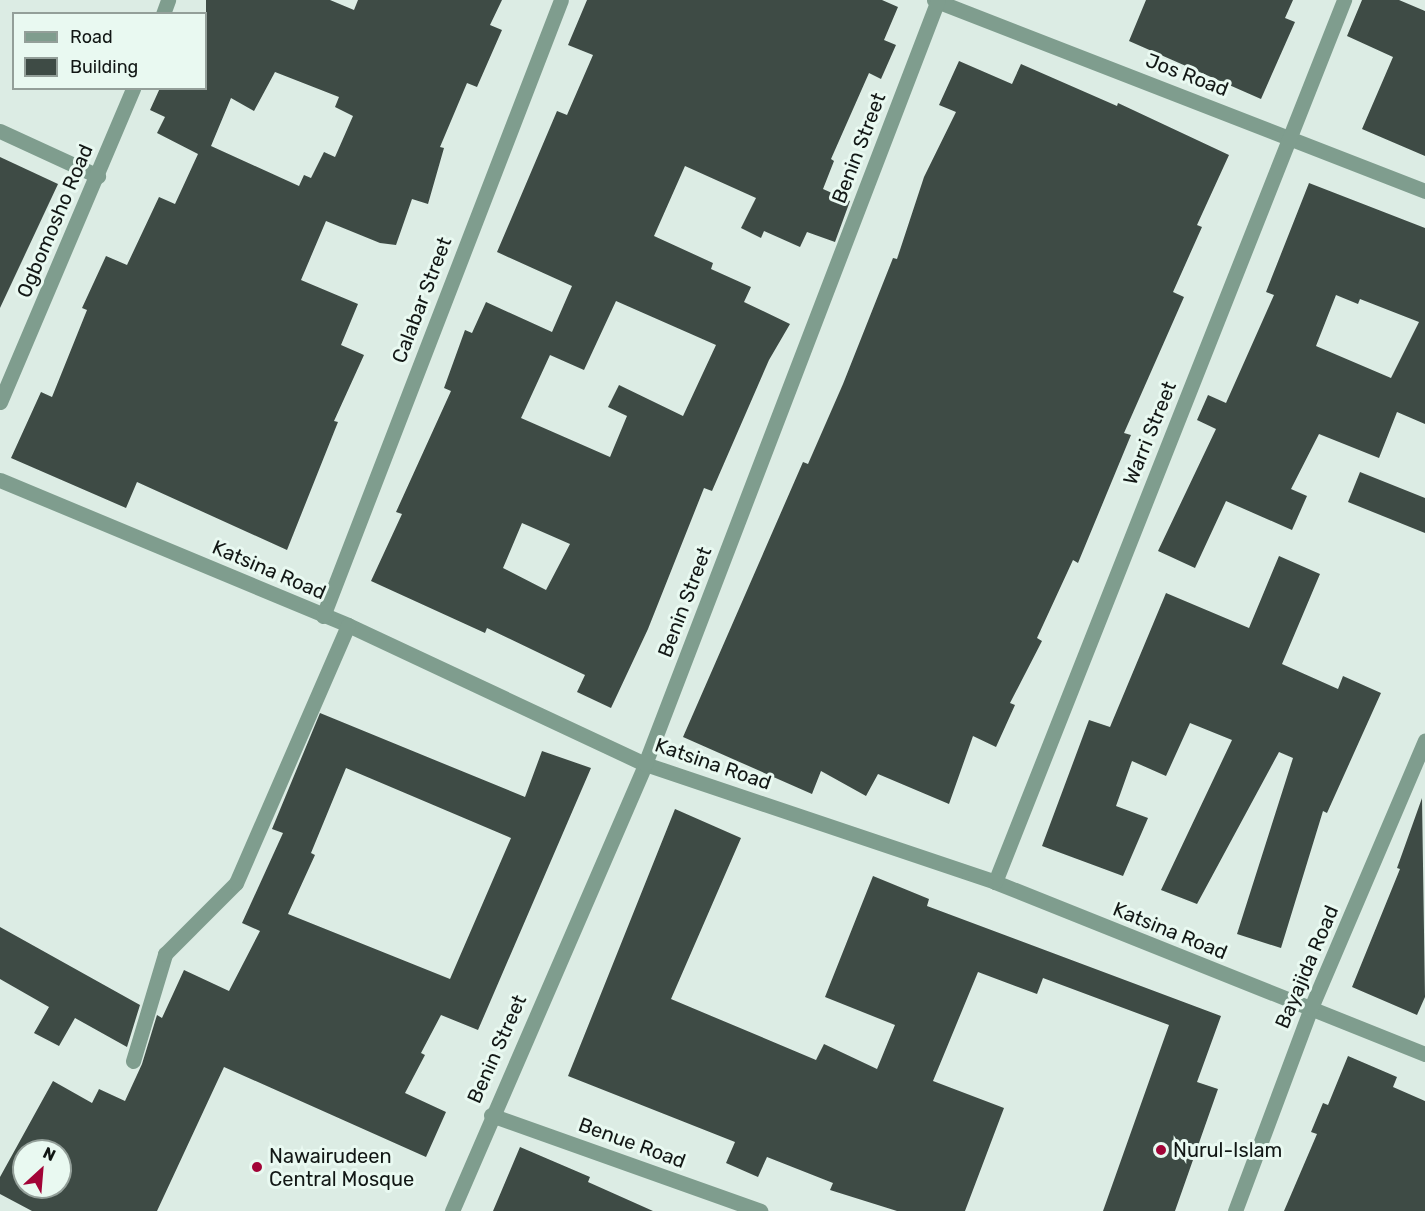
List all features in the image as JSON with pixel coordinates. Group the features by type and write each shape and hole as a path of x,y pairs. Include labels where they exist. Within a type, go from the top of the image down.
{"street":[{"name":"Calabar Street","path":"323,616 561,0"},
{"name":"Warri Street","path":"995,882 1344,0"},
{"name":"Jos Road","path":"936,1 1291,137 1425,191"},
{"name":"Benin Street","path":"452,1211 490,1115 645,764 936,1"},
{"name":"Ogbomosho Road","path":"0,402 98,176 132,90"},
{"path":"0,131 98,176"},
{"name":"Katsina Road","path":"0,480 348,625 645,764 995,882 1310,1010 1425,1054"},
{"path":"133,1061 165,954 236,883 348,625"},
{"name":"Bayajida Road","path":"1235,1211 1310,1010 1425,741"},
{"name":"Benue Road","path":"490,1115 760,1211"}],"building":[{"path":"206,0 330,0 354,10 358,0 502,0 490,25 502,30 477,87 467,83 440,147 444,148 428,204 412,199 396,245 380,243 326,221 301,280 358,304 341,345 364,355 334,421 338,422 287,550 137,482 126,508 11,458 41,392 52,397 87,310 82,308 106,256 127,265 159,197 175,204 198,154 157,133 165,117 150,110 159,90 207,90","holes":["275,72 339,97 335,107 353,116 335,157 324,152 311,178 304,175 299,186 211,146 231,98 254,111"]},
{"path":"587,0 882,0 898,7 884,40 896,45 881,79 869,73 831,159 834,161 823,189 850,201 835,242 807,232 800,247 764,231 761,238 741,228 756,198 685,166 654,236 713,263 711,269 751,287 744,302 790,324 769,360 712,491 704,488 648,629 611,708 577,692 585,675 487,628 485,633 371,581 402,514 396,512 451,391 444,388 465,330 472,333 486,302 552,332 572,286 497,252 557,111 567,115 593,55 568,45","holes":["616,301 716,345 683,416 619,385 608,407 627,416 610,457 521,418 550,355 584,370","522,523 570,544 546,590 503,568"]},
{"path":"1146,0 1293,0 1285,18 1295,22 1261,99 1129,41"},
{"path":"1362,0 1399,0 1425,11 1425,156 1362,129 1393,57 1347,36"},
{"path":"959,61 1012,84 1021,64 1117,106 1118,103 1229,155 1197,225 1202,227 1173,292 1184,297 1124,433 1131,435 1078,563 1073,560 1037,638 1042,641 1010,703 1015,705 996,747 973,736 949,804 878,774 866,796 821,771 812,794 683,737 803,462 808,464 843,384 893,258 897,259 924,177 956,112 939,105"},
{"path":"0,157 58,184 0,308"},
{"path":"1309,183 1425,228 1425,424 1397,412 1379,458 1319,434 1291,489 1307,496 1292,530 1226,501 1195,568 1158,551 1216,429 1197,420 1208,395 1226,403 1274,295 1266,292","holes":["1336,295 1358,304 1360,299 1419,322 1391,378 1316,346"]},
{"path":"1360,472 1425,498 1425,533 1348,502"},
{"path":"1279,556 1320,574 1282,664 1338,689 1343,676 1381,693 1327,813 1323,811 1281,948 1237,934 1293,758 1279,752 1197,904 1161,890 1232,740 1190,723 1166,776 1132,761 1116,806 1148,818 1123,876 1042,846 1089,720 1110,727 1166,593 1249,628"},
{"path":"320,713 525,797 542,751 591,768 478,1030 441,1015 421,1053 425,1055 405,1093 446,1112 426,1157 224,1067 157,1211 32,1211 0,1194 0,1177 12,1155 12,1199 72,1199 72,1139 21,1139 53,1081 92,1103 99,1089 125,1101 142,1064 157,1015 162,1018 184,970 229,991 260,931 242,923 283,833 272,829","holes":["346,768 511,838 450,979 288,914 315,855 311,853"]},
{"path":"1422,798 1425,997 1417,1015 1352,987 1400,869 1397,868"},
{"path":"675,809 741,838 671,999 816,1060 824,1044 877,1069 895,1025 825,997 873,876 929,899 927,906 1221,1016 1197,1082 1218,1089 1175,1211 1103,1211 1169,1025 1043,978 1037,994 978,972 933,1081 1004,1108 965,1211 897,1211 830,1190 833,1183 767,1157 758,1177 726,1163 735,1142 568,1076"},
{"path":"0,927 140,1005 127,1047 75,1018 59,1046 34,1033 49,1007 0,979"},
{"path":"1348,1056 1397,1077 1393,1087 1425,1101 1425,1211 1284,1211 1317,1134 1311,1132 1323,1103 1328,1105"},
{"path":"520,1147 590,1177 588,1182 653,1211 493,1211"}],"place":[{"name":"Nurul-Islam","path":"1161,1150"},
{"name":"Nawairudeen Central Mosque","path":"257,1167"}]}
